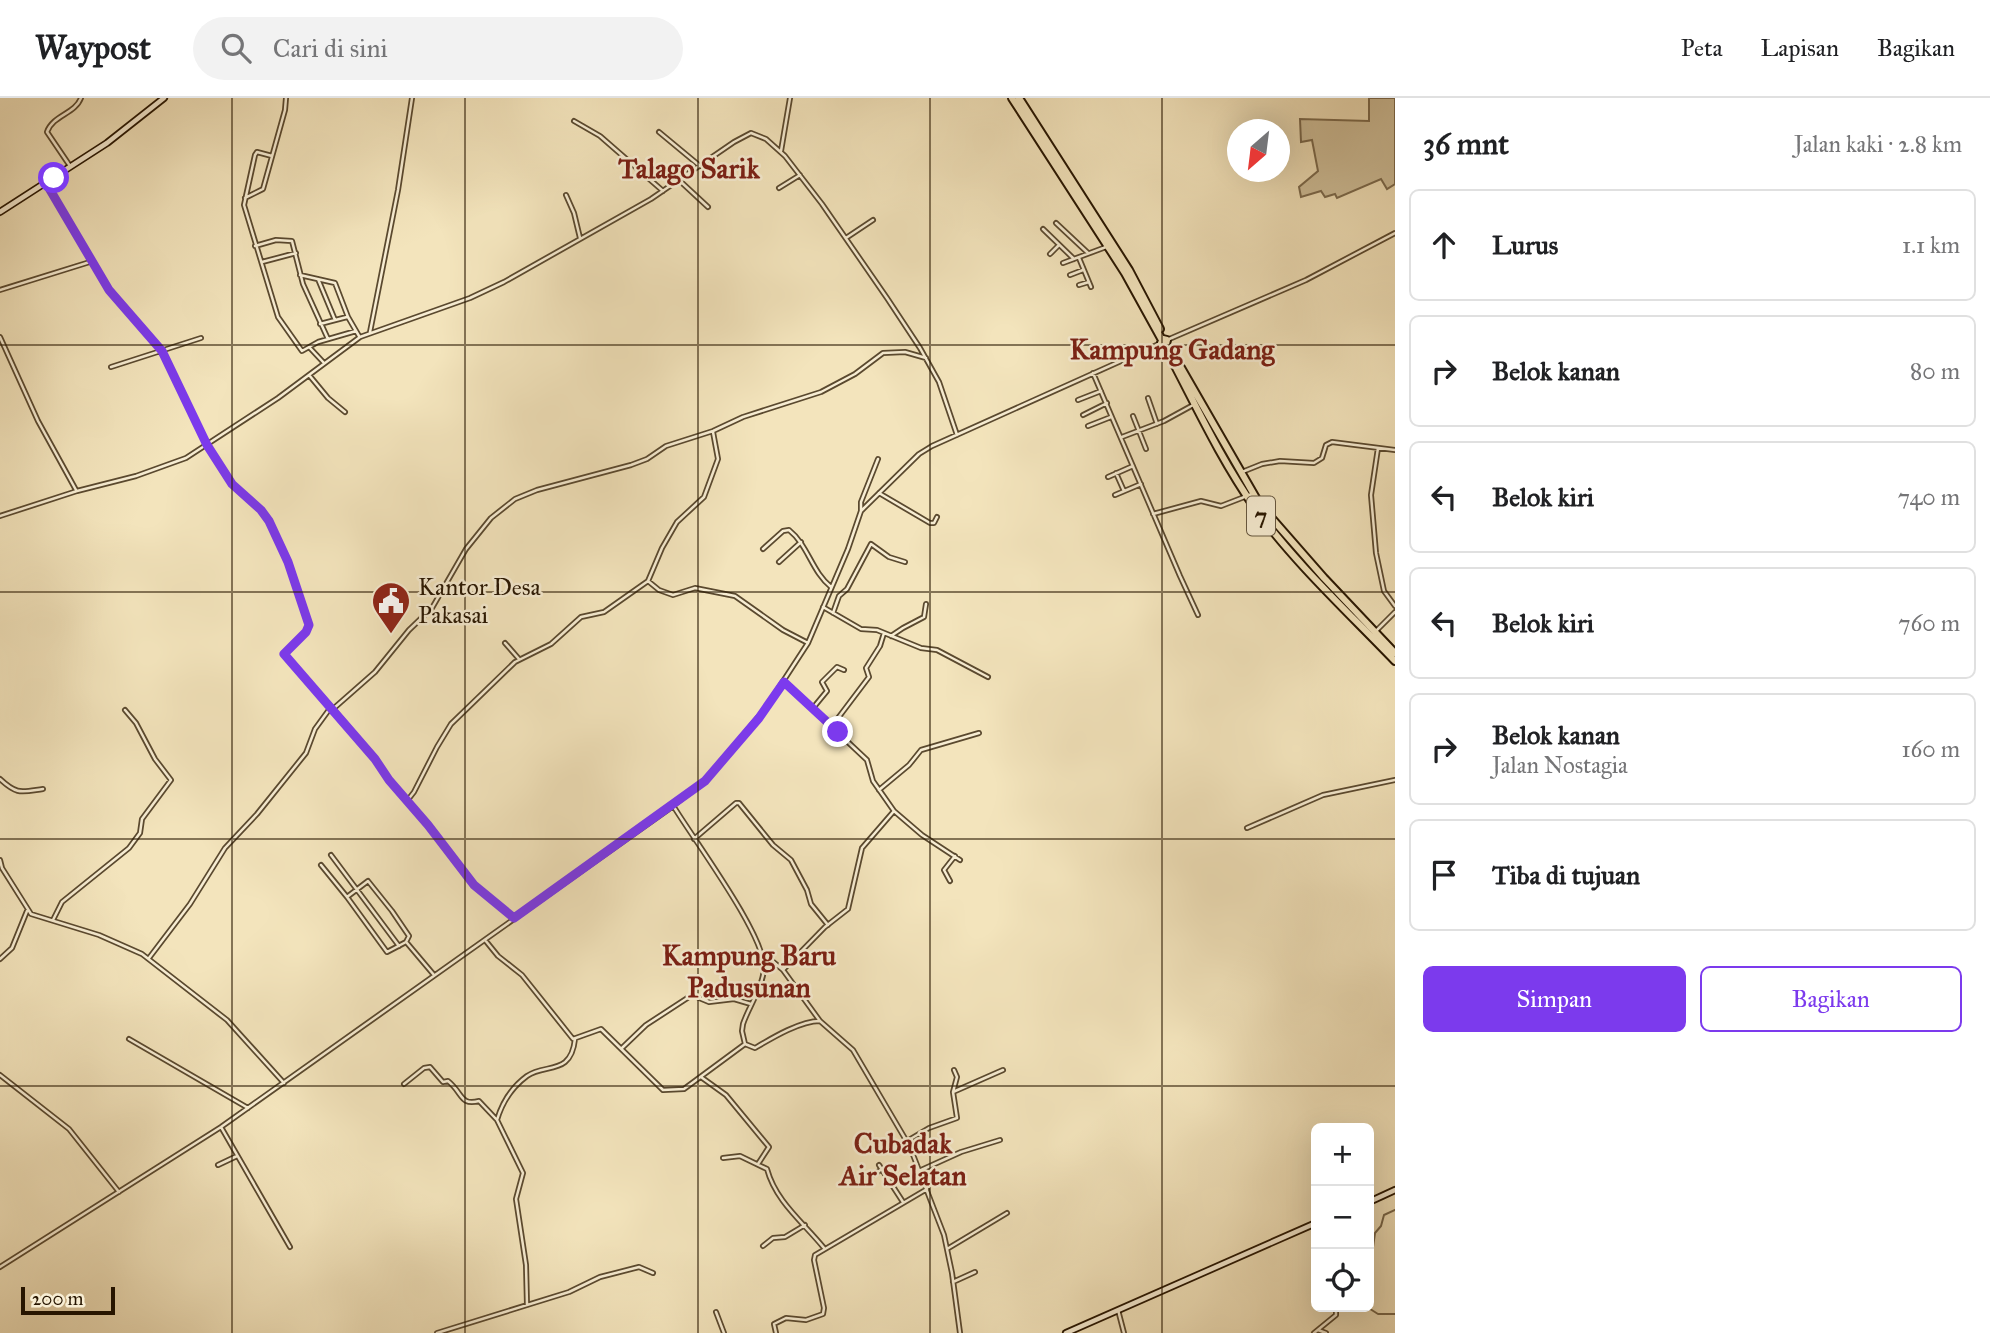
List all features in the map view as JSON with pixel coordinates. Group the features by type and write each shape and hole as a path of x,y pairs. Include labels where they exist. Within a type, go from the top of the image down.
{"highway":[{"path":"1012,98 1137,283 1164,342"},
{"path":"1018,98 1108,247 1118,257"},
{"name":"7","path":"1164,342 1195,404 1250,495 1395,661"},
{"name":"7","path":"1164,342 1241,472 1250,495"},
{"name":"7","path":"1322,580 1395,653"}],"street":[{"path":"71,166 47,132 54,121 78,105 81,98"},
{"path":"0,212 122,132 164,98"},
{"path":"245,198 262,189 286,98"},
{"path":"370,332 384,250 398,190 412,98"},
{"path":"781,151 790,98"},
{"path":"574,121 600,136 663,191"},
{"path":"660,132 700,166"},
{"path":"0,516 168,466 207,445 360,337 470,299 504,282 663,191 751,133 766,139 781,151 846,238 926,358 943,390 957,435"},
{"path":"272,156 257,152 255,155 244,205 279,320 301,350 356,331"},
{"path":"779,188 800,176"},
{"path":"679,180 708,206"},
{"path":"46,183 109,290 162,351 207,445 232,484 261,510 274,531 288,562 309,625 306,632 284,654 332,708 474,885 514,918"},
{"path":"566,195 580,238"},
{"path":"846,238 873,220"},
{"path":"1056,223 1088,253"},
{"path":"1043,229 1073,258"},
{"path":"861,511 919,454 1093,373 1306,281 1395,233"},
{"path":"255,246 273,240 289,239 296,253 300,275 328,339"},
{"path":"1050,254 1059,245"},
{"path":"1063,262 1108,247"},
{"path":"260,262 296,253"},
{"path":"1078,257 1091,287"},
{"path":"0,290 93,261"},
{"path":"1070,275 1084,270"},
{"path":"300,275 335,283 348,317 360,337"},
{"path":"318,279 335,320"},
{"path":"1079,285 1089,282"},
{"path":"320,324 348,317"},
{"path":"0,337 38,421 77,491"},
{"path":"111,367 201,338"},
{"path":"310,348 324,363"},
{"path":"149,958 190,904 225,848 257,814 306,753 314,729 332,708 375,672 409,630 432,608 466,549 491,518 515,499 532,491 631,465 647,459 666,446 832,387 883,353 905,352 926,358"},
{"path":"1093,373 1198,615"},
{"path":"309,375 328,398 345,412"},
{"path":"1078,400 1101,391"},
{"path":"1147,398 1157,424"},
{"path":"1083,415 1107,403"},
{"path":"1122,437 1157,424 1195,404"},
{"path":"1132,416 1146,449"},
{"path":"1088,426 1111,418"},
{"path":"407,801 452,724 519,659 551,644 581,617 604,612 648,581 677,522 704,497 718,459 713,431"},
{"path":"1241,472 1280,461 1314,463 1322,458 1326,445 1332,442 1395,450"},
{"path":"1378,448 1371,495 1376,553 1384,591 1395,606"},
{"path":"0,1267 221,1127 705,781 759,718 808,643 861,511 861,502 878,459"},
{"path":"1108,477 1133,466"},
{"path":"1116,473 1124,491"},
{"path":"1115,495 1141,484"},
{"path":"879,493 930,523 934,523 937,517"},
{"path":"1153,514 1201,501 1214,502 1221,506 1250,495"},
{"path":"763,549 787,529 793,532 818,573 831,587"},
{"path":"779,562 801,542"},
{"path":"833,613 839,596 847,589 871,544 889,557 905,562"},
{"path":"648,581 659,590 673,595 695,588 739,598 777,626 808,643"},
{"path":"891,636 924,617 926,604"},
{"path":"824,607 860,629 884,633 921,648 937,650 988,677"},
{"path":"1375,632 1395,612"},
{"path":"832,726 869,677 866,668 880,646 884,633"},
{"path":"505,643 519,659"},
{"path":"813,708 827,691 822,682 837,667 844,670"},
{"path":"784,682 867,760 873,781 894,811 926,838 960,860"},
{"path":"53,920 62,902 129,848 140,832 141,820 171,780 125,710"},
{"path":"879,790 909,765 921,750 979,733"},
{"path":"0,779 19,793 43,789"},
{"path":"1247,828 1323,795 1395,780"},
{"path":"694,839 739,803 773,845 791,860 807,890 811,904 828,925"},
{"path":"674,805 730,894 763,953 783,970 820,1021 853,1050 907,1141 940,1221 960,1333"},
{"path":"783,970 848,909 865,842 894,811"},
{"path":"331,855 399,946"},
{"path":"950,881 944,870 955,856"},
{"path":"0,860 27,911 99,935 149,958 227,1020 284,1083"},
{"path":"321,865 387,952 406,942 410,936 368,881 347,897"},
{"path":"0,959 12,948 27,911"},
{"path":"485,940 498,956 522,975 575,1040"},
{"path":"406,942 435,975"},
{"path":"745,1044 743,1024 763,974 763,953"},
{"path":"622,1048 646,1025 689,996 713,1002 734,999 751,1004"},
{"path":"745,1044 755,1048 775,1035 812,1021 820,1021"},
{"path":"497,1121 503,1101 527,1076 561,1065 571,1053 575,1040 599,1029 606,1032 663,1090 681,1091 745,1044"},
{"path":"129,1039 248,1108"},
{"path":"404,1084 424,1068 430,1067 443,1082 455,1087 467,1103 479,1101 497,1121 523,1173 516,1204 526,1265 527,1305"},
{"path":"907,1141 929,1128 957,1118 953,1092 957,1077 954,1070"},
{"path":"953,1092 1003,1070"},
{"path":"0,1075 69,1129 118,1192"},
{"path":"701,1077 726,1095 768,1145 768,1152 758,1164"},
{"path":"221,1127 290,1247"},
{"path":"919,1171 961,1152 1000,1140"},
{"path":"218,1165 237,1156"},
{"path":"723,1158 740,1156 767,1169 771,1184 790,1211 824,1248"},
{"path":"879,1165 903,1202"},
{"path":"867,1179 882,1169"},
{"path":"776,1333 774,1324 780,1320 806,1320 824,1314 814,1258 824,1248 927,1189"},
{"path":"1374,1200 1395,1190"},
{"path":"947,1249 1007,1213"},
{"path":"763,1246 773,1238 785,1237 805,1225"},
{"path":"1066,1333 1311,1225"},
{"path":"437,1333 569,1292 600,1277 639,1267 653,1273"},
{"path":"953,1282 975,1272"},
{"path":"1118,1310 1124,1333"},
{"path":"716,1312 724,1333"},
{"path":"1314,1333 1336,1315 1336,1312"},
{"path":"1318,1330 1326,1333"}],"shaded area":[{"path":"1369,98 1395,98 1395,184 1387,189 1381,179 1337,198 1335,194 1325,197 1321,191 1301,197 1299,187 1318,171 1312,140 1301,142 1300,119 1369,121"}],"waterway":[{"path":"1373,1249 1375,1233 1381,1226 1384,1215 1395,1210"},
{"path":"1374,1311 1395,1314"}],"place":[{"name":"Kantor Desa Pakasai","path":"391,635"}],"district":[{"name":"Talago Sarik","path":"689,168"},
{"name":"Kampung Gadang","path":"1172,349"},
{"name":"Kampung Baru Padusunan","path":"749,971"},
{"name":"Cubadak Air Selatan","path":"903,1159"}],"route":[{"path":"54,178 46,183 106,286 162,351 207,445 232,484 261,510 269,521 288,562 295,590 309,625 306,632 284,654 375,759 474,885 514,918 639,831 705,781 759,718 784,682 838,732"}]}
